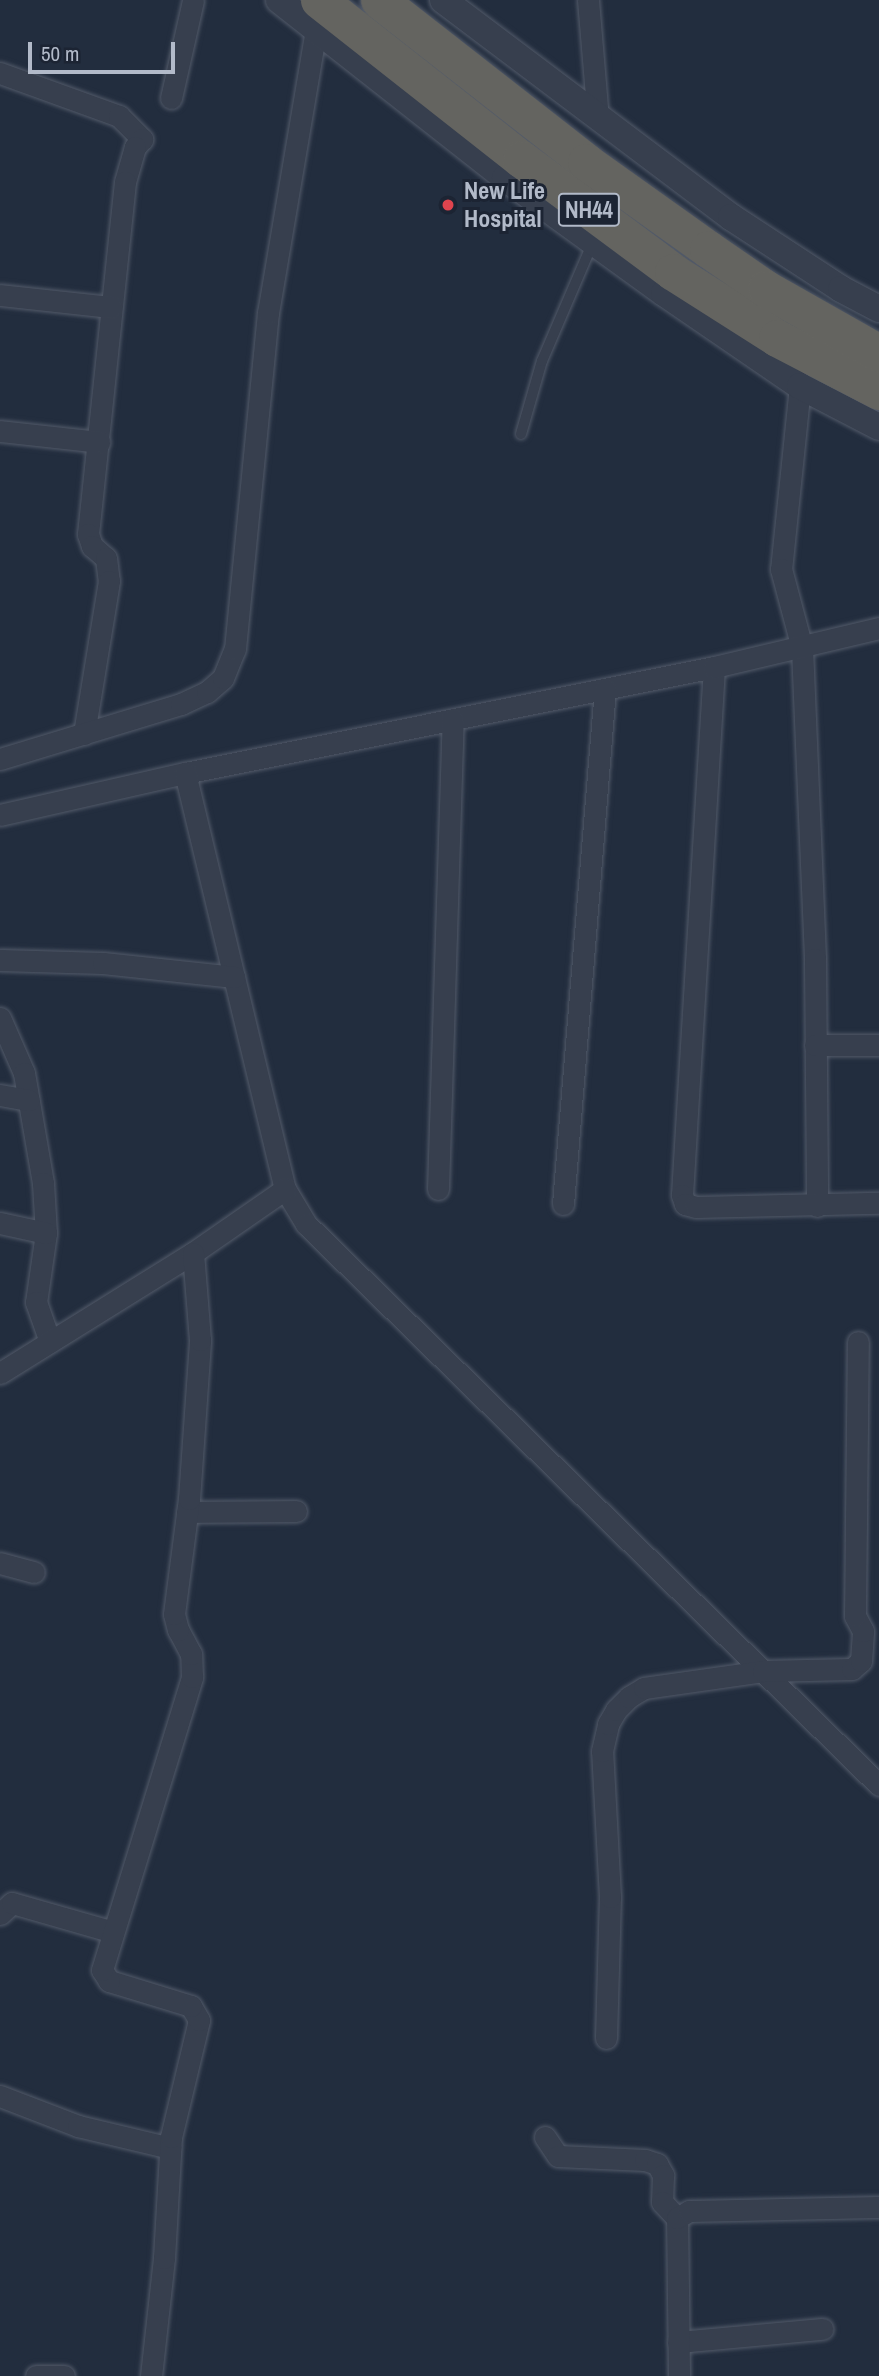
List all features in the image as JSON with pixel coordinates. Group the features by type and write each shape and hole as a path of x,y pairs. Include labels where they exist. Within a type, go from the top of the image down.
{"highway":[{"name":"NH44","path":"379,0 586,162 718,256 797,309 879,353"},
{"name":"NH44","path":"318,15 521,159 673,272 777,338 879,391"}],"street":[{"path":"171,98 193,0"},
{"path":"279,0 318,15 505,178 593,242 800,386 879,426"},
{"path":"443,0 732,217 841,289 879,309"},
{"path":"588,0 598,118"},
{"path":"0,759 181,704 207,692 223,678 235,649 268,313 318,15"},
{"path":"0,73 119,116 142,139 135,147 125,182 88,534 92,545 106,558 109,581 84,734"},
{"path":"0,295 111,307"},
{"path":"800,386 782,535 781,569 788,607 799,642 815,1045 817,1206"},
{"path":"0,431 99,442"},
{"path":"0,815 185,773 714,667 799,642 879,628"},
{"path":"714,667 682,1195 685,1204 696,1207 879,1203"},
{"path":"563,1204 605,689"},
{"path":"438,1189 453,719"},
{"path":"185,773 285,1189 306,1224 879,1785"},
{"path":"0,960 103,963 234,976"},
{"path":"0,1018 24,1073 43,1183 46,1233 36,1302 50,1342"},
{"path":"815,1045 879,1045"},
{"path":"0,1095 29,1100"},
{"path":"0,1373 192,1253 285,1189"},
{"path":"0,1223 46,1233"},
{"path":"151,2376 164,2258 173,2120 200,2020 191,2006 104,1977 102,1970 192,1677 191,1654 174,1622 187,1512 200,1340 192,1253"},
{"path":"606,2038 610,1897 602,1751 608,1724 628,1697 644,1688 763,1671 852,1669 860,1661 871,1630 855,1616 858,1342"},
{"path":"187,1512 296,1511"},
{"path":"0,1563 34,1572"},
{"path":"0,1914 12,1903 113,1932"},
{"path":"0,2096 78,2126 170,2148"},
{"path":"545,2137 558,2156 645,2160 657,2164 663,2175 662,2202 677,2218 678,2376"},
{"path":"677,2218 689,2211 879,2207"},
{"path":"678,2342 822,2329"},
{"path":"36,2376 64,2376"}],"lane":[{"path":"521,434 542,361 593,242"}],"place":[{"name":"New Life Hospital","path":"448,205"}]}
